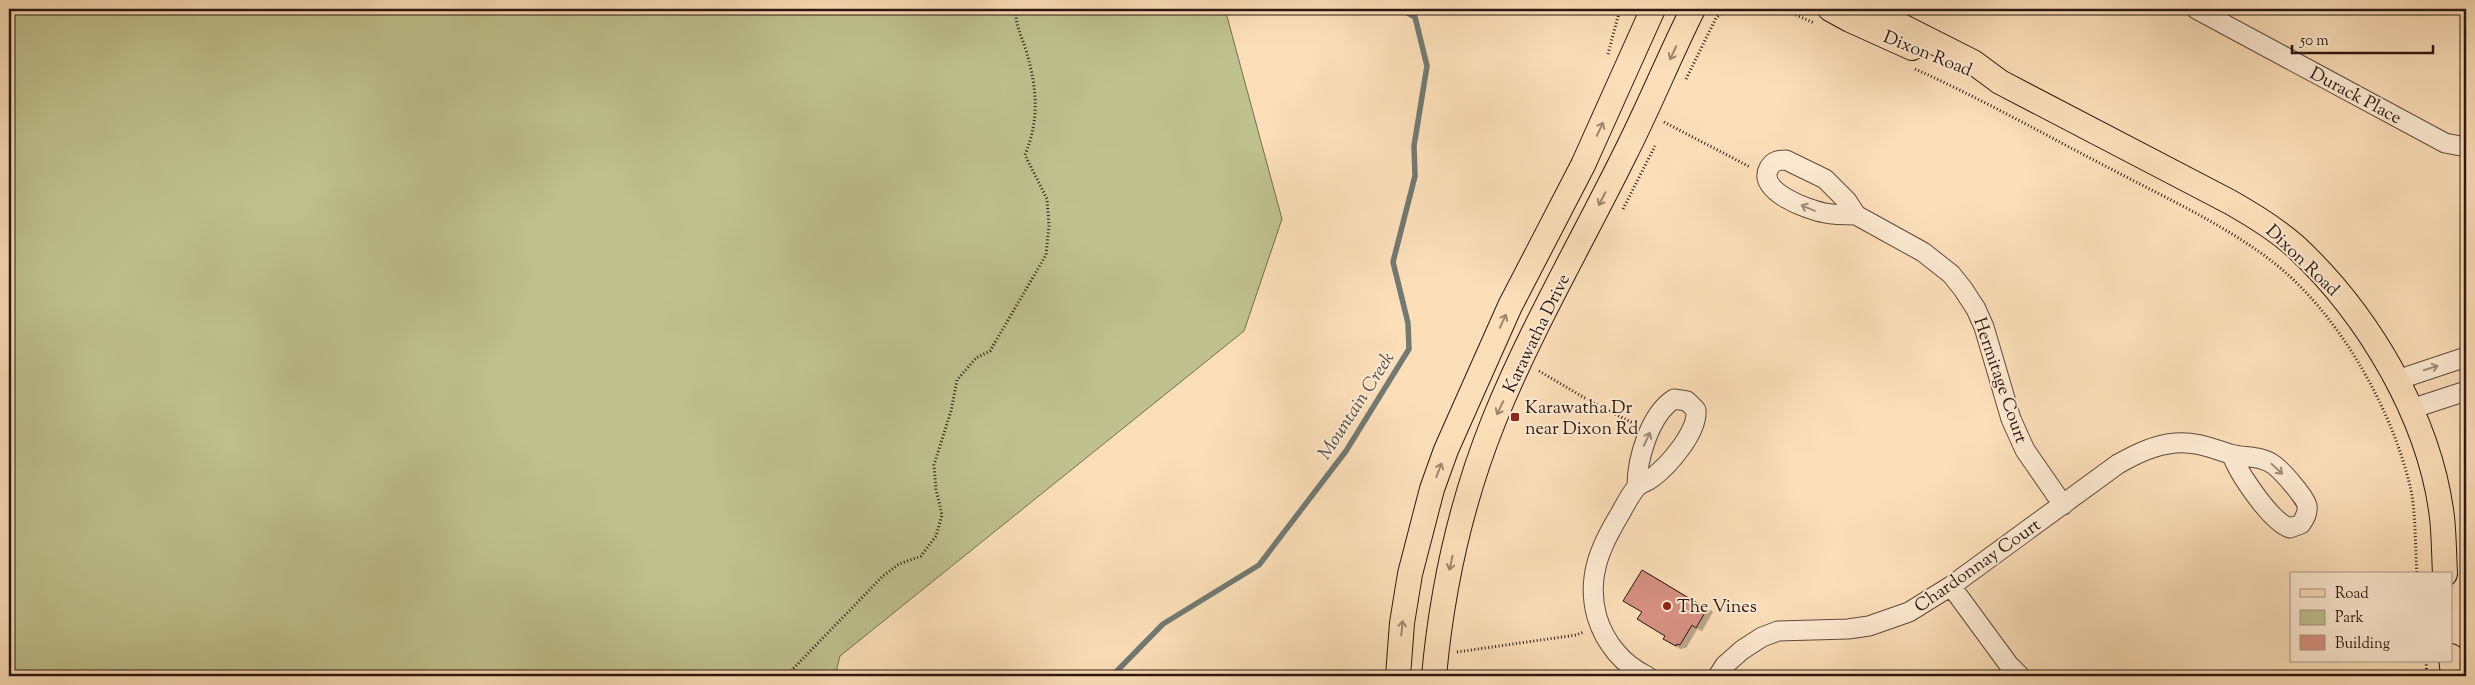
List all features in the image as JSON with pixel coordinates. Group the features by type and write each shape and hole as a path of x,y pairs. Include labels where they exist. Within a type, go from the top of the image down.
{"main road":[{"name":"Karawatha Drive","path":"1398,676 1402,623 1410,574 1432,489 1446,450 1510,306 1584,165 1653,9"},
{"name":"Karawatha Drive","path":"1434,676 1440,615 1454,548 1471,485 1494,420 1530,341 1625,155 1693,9"},
{"name":"Dixon Road","path":"1868,9 1973,62 2000,82"},
{"name":"Dixon Road","path":"1824,17 1850,20 1946,62 2000,82 2230,202 2263,221 2295,247 2326,278 2363,324 2397,380 2411,409 2429,461 2442,516 2445,572"},
{"path":"2452,662 2453,676"}],"street":[{"name":"Durack Place","path":"2196,9 2445,143 2466,147"},
{"name":"Hermitage Court","path":"1856,215 1840,216 1810,210 1779,193 1769,185 1766,177 1768,169 1779,160 1792,162 1825,179 1847,201 1856,215 1923,252 1951,274 1976,309 1984,327 2011,419 2025,450 2063,505"},
{"path":"2397,380 2466,357"},
{"path":"2411,409 2466,391"},
{"name":"Chardonnay Court","path":"1718,676 1725,665 1742,650 1762,637 1778,631 1829,630 1869,626 1909,612 1951,586 2118,464 2138,453 2156,446 2191,443 2207,445 2232,455"},
{"path":"1637,486 1599,552 1594,569 1592,588 1600,626 1614,650 1627,663 1647,676"},
{"path":"1951,586 2009,665 2020,676"}],"path":[{"path":"786,676 882,576 899,564 921,556 936,536 942,515 936,489 934,465 951,410 957,380 976,358 990,350 1046,255 1049,225 1047,199 1026,155 1034,133 1037,104 1025,49 1015,22 1016,9"},
{"path":"1607,57 1620,9"},
{"path":"1716,18 1726,9"},
{"path":"1783,9 1824,17"},
{"path":"1912,68 1980,100 2218,225 2270,260 2303,290 2354,357 2385,410 2411,490 2417,572"},
{"path":"1664,122 1747,167 1768,169"},
{"path":"1536,379 1539,371 1595,404 1631,422"},
{"path":"1457,652 1576,635 1600,626"},
{"path":"1456,661 1458,643"},
{"path":"2426,662 2427,676"}],"green space":[{"path":"9,9 1225,9 1282,219 1244,331 840,656 835,676 9,676"}],"building":[{"name":"The Vines","path":"1642,570 1707,609 1696,628 1692,625 1680,645 1677,644 1676,646 1663,639 1665,636 1637,619 1642,612 1623,601"}],"waterway":[{"name":"Mountain Creek","path":"1112,676 1163,624 1259,565 1346,451 1409,349 1408,323 1393,262 1415,176 1414,146 1427,66 1415,17 1400,9"}],"place":[{"name":"Karawatha Dr near Dixon Rd","path":"1515,417"},
{"name":"The Vines","path":"1667,606"}]}
